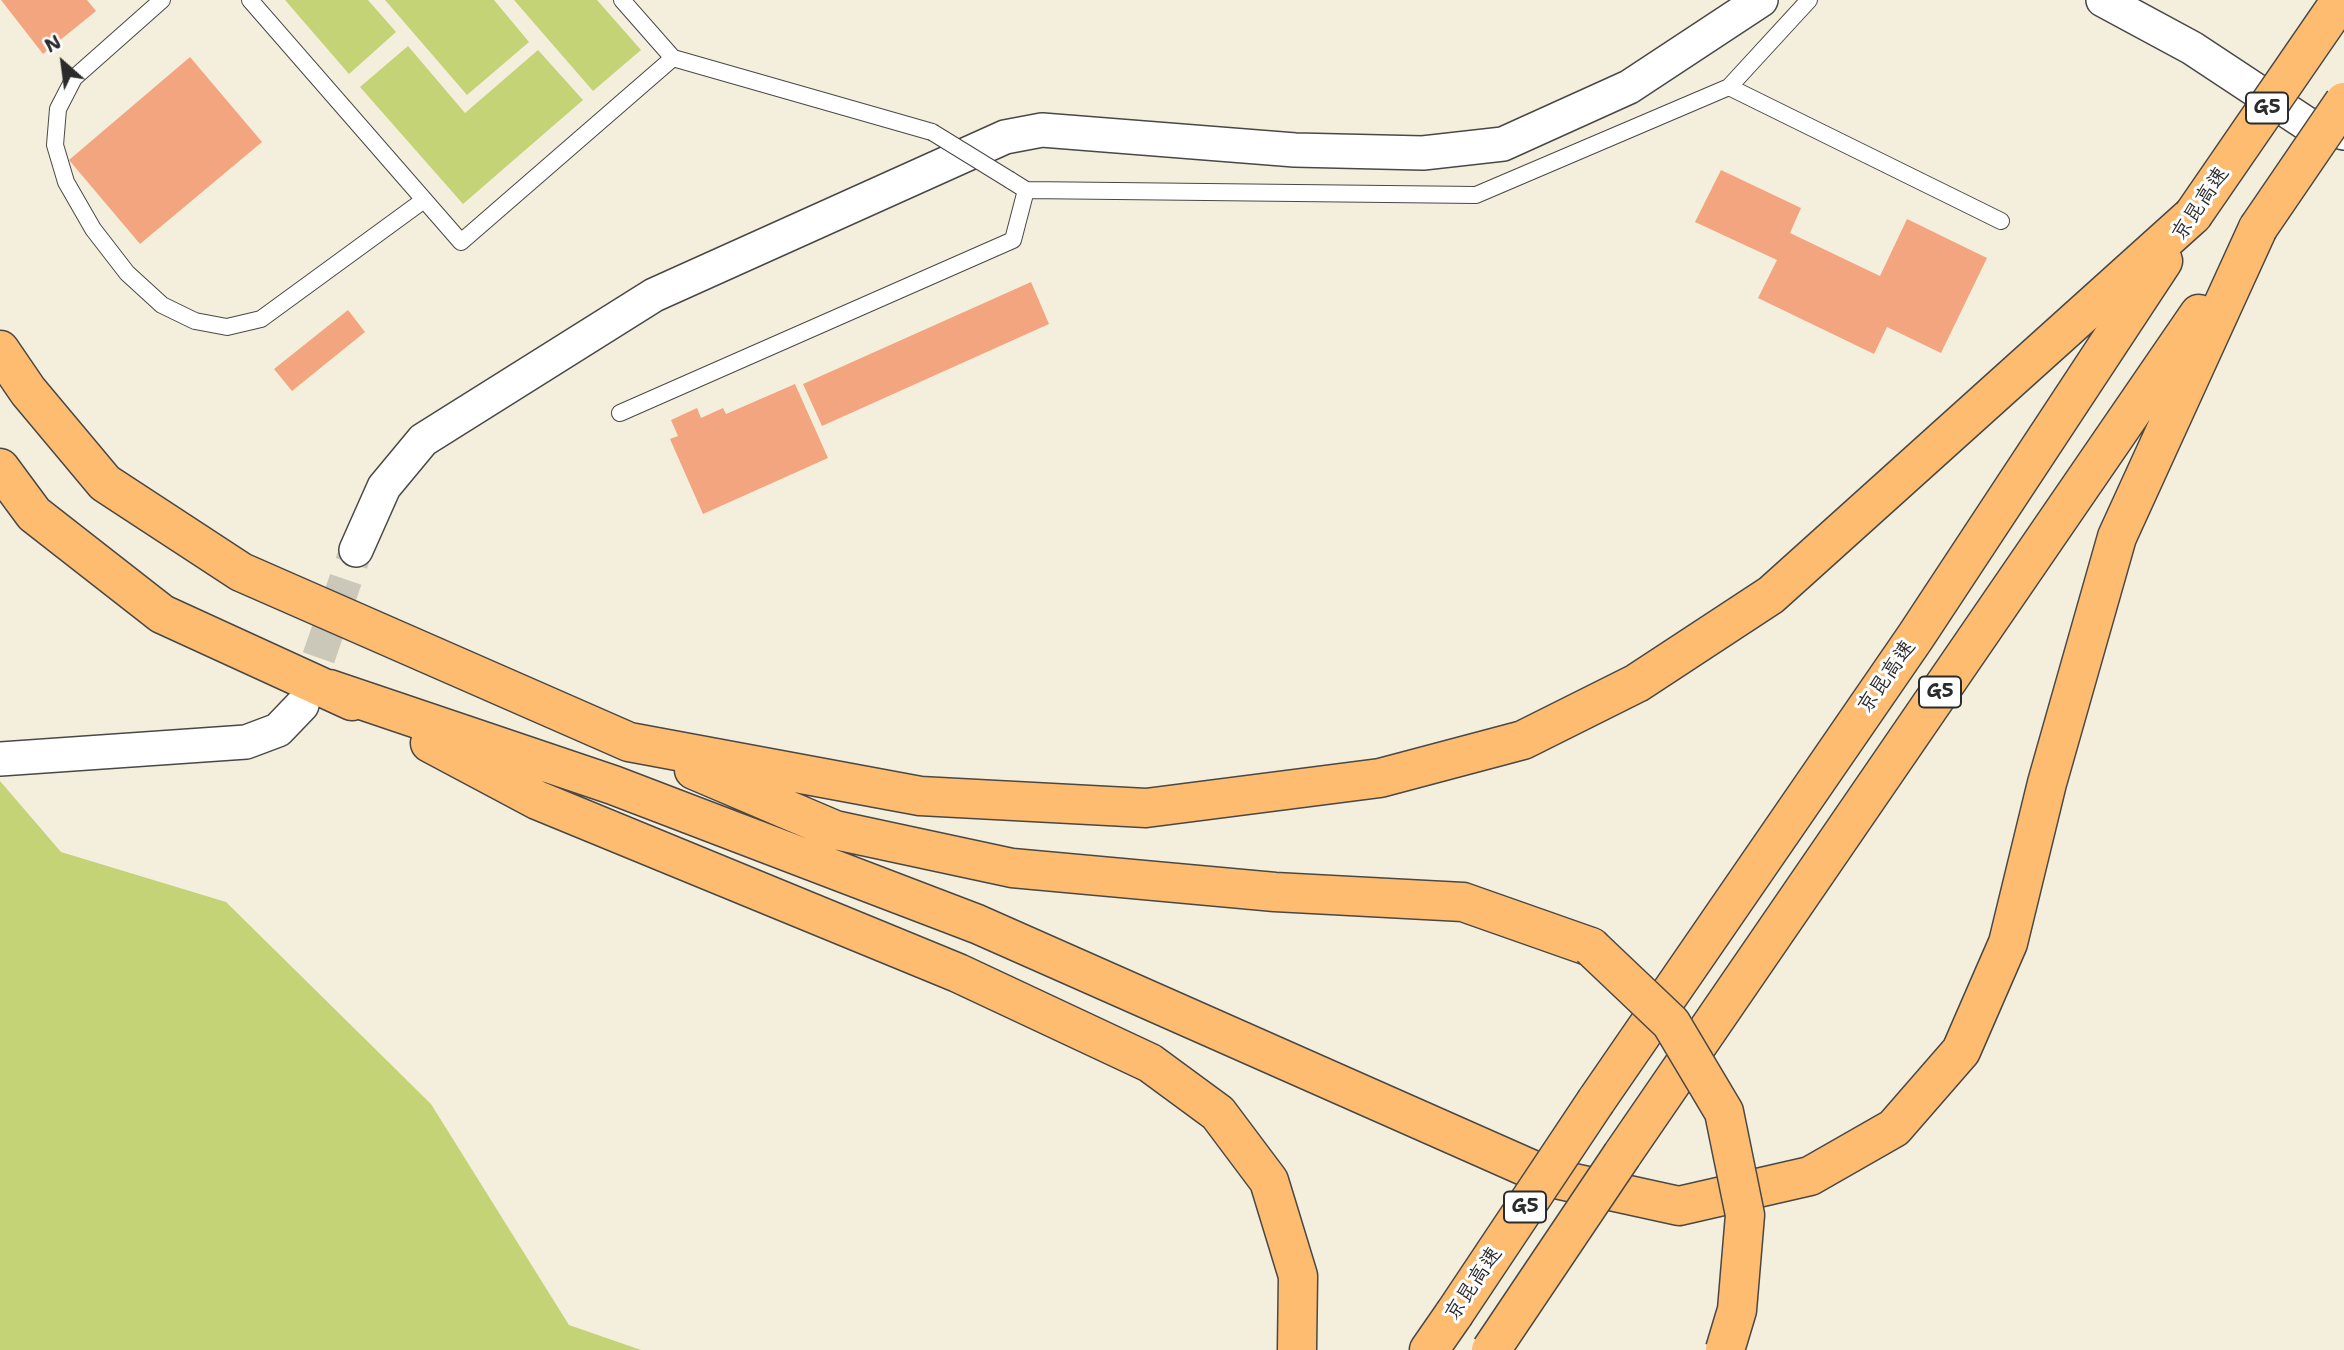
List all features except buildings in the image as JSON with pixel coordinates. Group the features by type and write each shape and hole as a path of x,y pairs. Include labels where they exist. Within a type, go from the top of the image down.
{"highway":[{"name":"京昆高速","path":"1429,1350 1596,1101 1916,636 2193,215 2340,0"},
{"name":"G5","path":"1491,1350 2344,102"},
{"path":"629,742 920,796 1146,808 1380,778 1523,740 1637,683 1771,595 2193,215"},
{"path":"316,697 613,785 977,924 1551,1178 1679,1206 1810,1176 1894,1128 1961,1051 2008,943 2047,783 2117,537 2258,228"},
{"path":"0,350 28,391 105,482 241,572 835,830 1012,868 1275,892 1463,902 1591,947 1671,1023 1724,1112 1745,1215 1737,1310 1725,1350"},
{"path":"0,468 34,514 162,614 316,697 537,800 958,973 1150,1063 1218,1113 1269,1181 1298,1276 1297,1350"}],"street":[{"path":"356,550 384,487 423,440 435,432 654,295 1005,137 1042,130 1295,150 1423,153 1503,144 1629,87 1761,0"},
{"path":"2103,0 2192,48 2307,124 2344,133"},
{"path":"0,759 246,741 278,730 316,697"}],"lane":[{"path":"162,0 74,78 58,109 55,145 66,181 93,229 127,273 162,305 195,321 227,327 261,319 424,200"},
{"path":"250,0 461,242 673,58"},
{"path":"622,0 673,58 932,132 1026,190 1476,195 1729,87 1809,0"},
{"path":"1729,87 2001,221"},
{"path":"620,413 1013,240 1026,190"}],"green space":[{"path":"285,0 368,0 396,32 349,74"},
{"path":"385,0 494,0 529,42 467,95"},
{"path":"514,0 597,0 641,50 593,91"},
{"path":"408,46 465,113 538,50 583,100 463,204 360,87"},
{"path":"0,781 61,852 226,902 431,1104 569,1325 641,1350 0,1350"}],"tunnel":[{"path":"302,705 356,550"}]}
